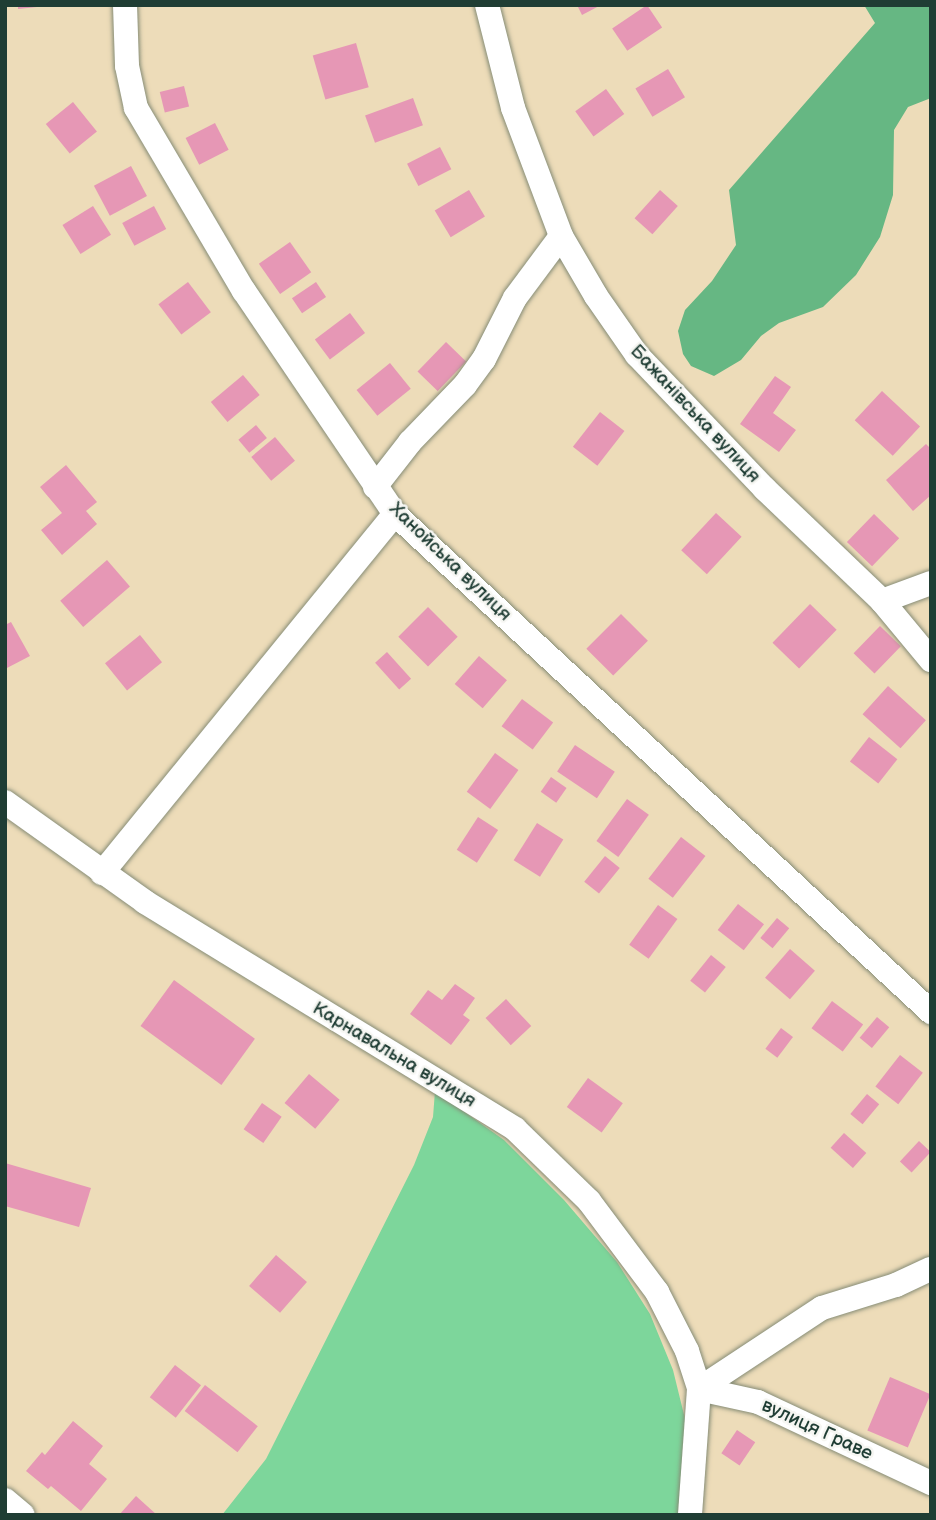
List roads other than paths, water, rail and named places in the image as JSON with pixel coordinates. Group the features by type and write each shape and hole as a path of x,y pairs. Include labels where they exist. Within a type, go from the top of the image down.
{"street":[{"name":"Ханойська вулиця","path":"125,5 127,66 136,108 244,291 395,514 931,1012"},
{"name":"Бажанівська вулиця","path":"486,5 513,108 561,236 596,296 637,355 765,489 882,601 931,660"},
{"path":"375,486 410,442 465,385 484,359 515,298 561,236"},
{"path":"102,873 395,514"},
{"path":"882,601 931,583"},
{"name":"Карнавальна вулиця","path":"5,802 156,909 515,1129 589,1201 657,1292 687,1351 699,1389"},
{"path":"690,1515 694,1494 699,1389 822,1308 897,1284 931,1269"},
{"name":"вулиця Граве","path":"699,1389 758,1402 931,1483"},
{"path":"5,1500 23,1515"}]}
